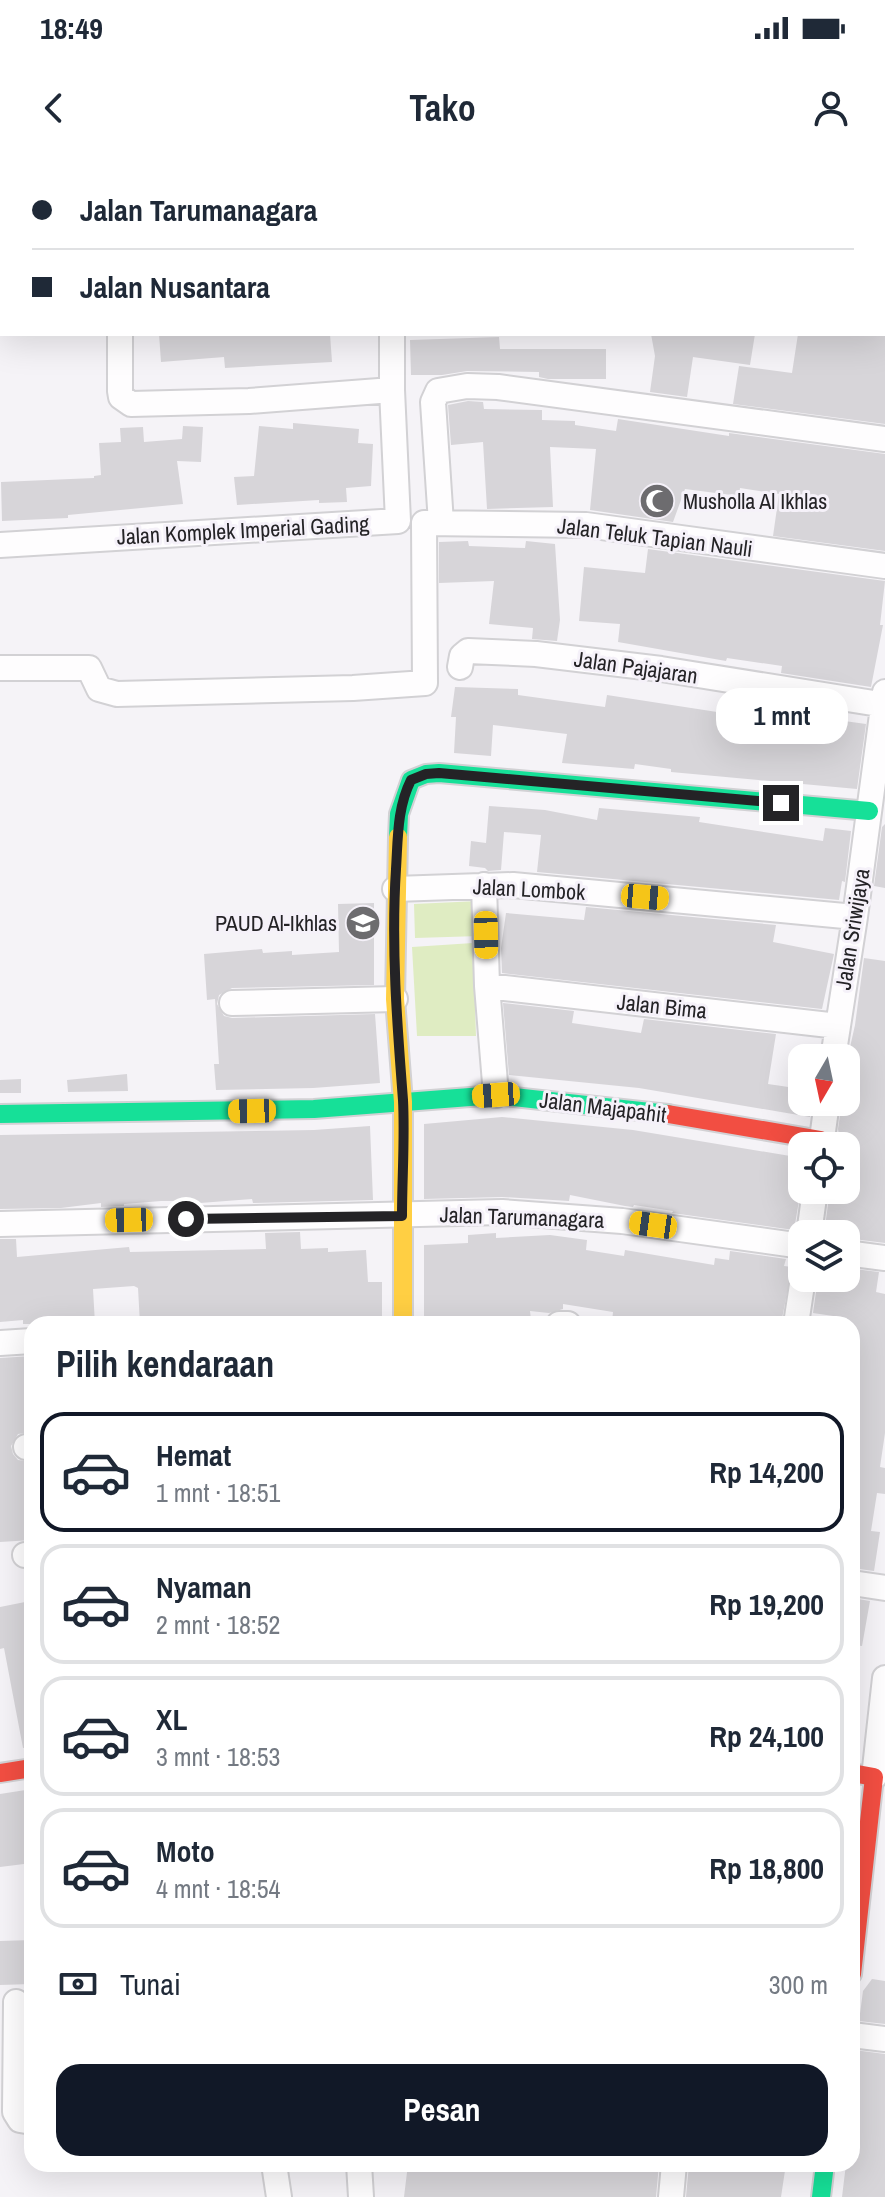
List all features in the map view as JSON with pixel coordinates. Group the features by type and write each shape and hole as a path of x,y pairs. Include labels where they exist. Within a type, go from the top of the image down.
{"street":[{"path":"120,336 120,391 121,397 131,404 249,401 392,390"},
{"name":"Jalan Komplek Imperial Gading","path":"0,545 398,521 392,390 398,336"},
{"path":"0,668 89,668 99,689 117,694 353,688 425,683 432,523 433,402 438,391 448,387 498,387 885,439"},
{"name":"Jalan Teluk Tapian Nauli","path":"432,523 586,525 885,566"},
{"name":"Jalan Pajajaran","path":"460,667 462,656 468,651 536,654 884,701"},
{"name":"Jalan Sriwijaya","path":"835,1044 884,701"},
{"path":"403,1316 403,1102 395,999 395,889 399,814 411,780 439,773 869,811"},
{"path":"484,885 487,986 496,1095"},
{"name":"Jalan Lombok","path":"395,889 484,885 555,888 855,917"},
{"name":"Jalan Bima","path":"487,986 838,1026"},
{"path":"232,1003 395,999"},
{"name":"Jalan Majapahit","path":"0,1114 314,1109 496,1095 636,1109 788,1137"},
{"name":"Jalan Tarumanagara","path":"0,1224 502,1212 566,1215 788,1244"},
{"path":"860,1255 885,1258"},
{"path":"797,1316 801,1292"},
{"path":"0,1343 24,1342"},
{"path":"860,1584 885,1588"},
{"path":"860,1829 863,1775 885,1678"},
{"path":"0,1773 24,1769"},
{"path":"16,2002 15,2112 24,2121"},
{"path":"860,2036 885,2039"},
{"path":"275,2172 279,2197"},
{"path":"359,2172 361,2197"},
{"path":"671,2197 673,2172"},
{"path":"821,2197 824,2172"}],"green space":[{"path":"479,901 480,936 415,938 414,904"},
{"path":"473,943 476,1036 417,1036 412,947"}],"building":[{"path":"159,336 330,336 332,362 225,368 224,357 161,362"},
{"path":"651,336 755,336 750,365 693,357 687,397 650,392 655,356"},
{"path":"798,336 885,336 885,424 733,404 739,366 792,373"},
{"path":"499,337 500,349 606,349 606,379 548,379 539,377 539,372 467,371 411,375 410,340"},
{"path":"483,402 484,409 542,410 542,420 575,421 575,425 616,431 618,419 729,436 729,433 885,454 885,551 773,536 779,494 740,488 739,496 685,489 673,522 590,510 596,449 550,447 553,507 487,509 483,442 451,445 448,405"},
{"path":"293,423 359,429 358,443 373,444 371,486 346,488 347,502 319,503 319,500 237,505 234,477 254,476 259,426 293,429"},
{"path":"183,426 203,427 201,462 177,461 183,504 68,515 68,518 2,521 1,482 94,478 101,475 99,443 121,442 120,428 143,427 144,442 182,439"},
{"path":"468,541 469,546 525,548 526,541 555,544 560,620 557,641 532,639 533,628 489,624 494,581 439,583 439,542"},
{"path":"648,549 885,581 880,625 883,625 871,687 781,673 782,666 727,658 726,661 618,642 620,624 579,621 584,567 645,573"},
{"path":"455,687 518,689 518,695 605,707 607,695 769,720 770,710 776,711 777,703 803,707 801,715 866,724 857,789 671,772 671,769 635,764 634,769 562,763 567,734 493,725 491,756 454,753 456,717 451,717"},
{"path":"489,806 545,810 597,820 599,808 700,817 699,822 823,841 825,828 851,831 845,882 842,881 839,900 537,872 541,835 504,832 501,870 488,871 469,866 471,841 486,843"},
{"path":"885,824 885,888 874,886 882,827"},
{"path":"374,903 374,985 232,988 219,995 217,1004 224,1016 232,1018 375,1014 380,1083 216,1090 214,1064 219,1064 215,999 207,1000 204,954 262,949 263,953 292,951 292,955 339,952 338,904"},
{"path":"586,907 776,925 773,942 834,954 822,1009 502,973 501,948 506,913 584,920"},
{"path":"864,958 885,961 885,1243 860,1240 860,1220 826,1220 828,1204 860,1204 860,1132 839,1132 838,1129 840,1116 860,1116 860,1044 851,1044"},
{"path":"503,1003 574,1011 572,1023 641,1033 644,1019 776,1034 768,1084 788,1087 788,1113 639,1088 509,1075"},
{"path":"127,1074 128,1091 68,1092 67,1080"},
{"path":"21,1079 21,1093 0,1093 0,1080"},
{"path":"502,1117 633,1130 788,1156 788,1204 798,1204 796,1220 788,1220 788,1229 570,1195 569,1201 502,1197 424,1199 424,1124"},
{"path":"370,1126 373,1200 253,1203 252,1199 187,1204 187,1201 161,1201 124,1206 101,1207 101,1203 61,1208 0,1209 0,1135 314,1130"},
{"path":"300,1232 301,1249 328,1248 328,1252 366,1250 368,1282 382,1282 382,1316 140,1316 138,1288 134,1286 93,1289 95,1316 24,1316 24,1324 23,1320 0,1322 0,1239 16,1239 17,1257 129,1247 130,1252 266,1249 265,1233"},
{"path":"496,1233 496,1238 550,1235 587,1240 586,1250 624,1256 625,1250 714,1265 715,1258 729,1260 730,1251 786,1259 784,1266 788,1266 788,1288 783,1316 613,1316 613,1312 563,1304 563,1309 549,1313 530,1311 531,1316 424,1316 424,1245 468,1243 468,1235"},
{"path":"860,1270 879,1272 876,1292 885,1294 885,1433 880,1467 885,1468 885,1494 877,1493 871,1531 880,1532 874,1571 860,1569 860,1316 813,1313 816,1292 860,1292"},
{"path":"24,1356 24,1433 18,1434 11,1446 18,1460 24,1461 24,1540 0,1542 0,1358"},
{"path":"860,1599 870,1601 860,1646"},
{"path":"24,1602 24,1748 4,1648 0,1649 0,1607"},
{"path":"24,1790 24,1864 0,1867 0,1794"},
{"path":"24,1940 24,1984 0,1985 0,1941"},
{"path":"872,1979 885,1981 885,2024 860,2021 863,1991"},
{"path":"860,2051 885,2054 885,2197 842,2197 845,2172 860,2172"},
{"path":"407,2172 658,2172 656,2197 404,2197"},
{"path":"688,2172 785,2172 781,2197 686,2197"}],"traffic: fast":[{"path":"398,837 399,814 411,780 439,773 869,811"},
{"path":"0,1114 314,1109 496,1095 668,1114"},
{"path":"821,2197 824,2172"}],"traffic: slow":[{"path":"398,837 395,999 403,1102 403,1316"}],"traffic: jam":[{"path":"668,1114 788,1134"},
{"path":"0,1773 24,1769"},
{"path":"860,1774 874,1777 860,1902"}],"place":[{"name":"Musholla Al Ikhlas","path":"657,501"},
{"name":"PAUD Al-Ikhlas","path":"363,923"}],"route":[{"path":"186,1219 402,1216 403,1102 395,999 395,889 399,814 411,780 439,773 781,803"}]}
